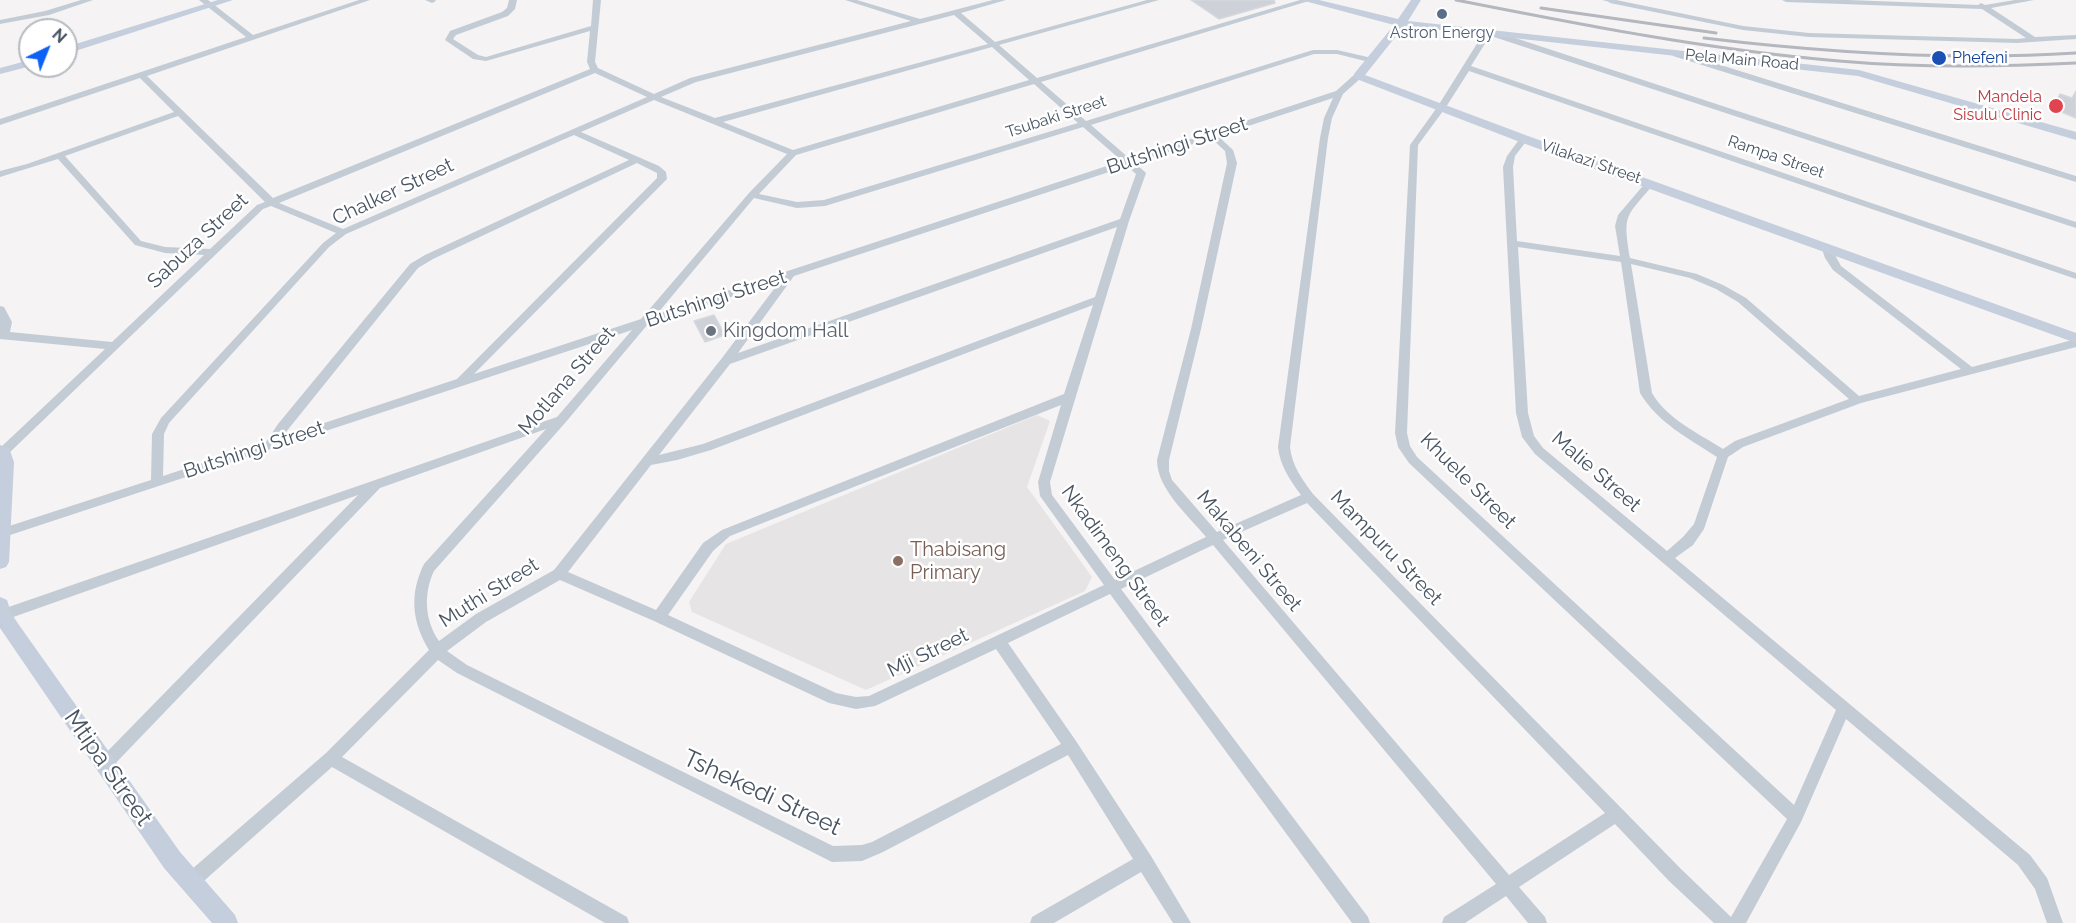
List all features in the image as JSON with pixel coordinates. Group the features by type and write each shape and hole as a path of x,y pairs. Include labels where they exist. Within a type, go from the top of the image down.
{"street":[{"path":"0,22 46,13 89,0"},
{"path":"78,47 206,3 228,0"},
{"path":"0,122 366,0"},
{"path":"513,0 511,9 505,14 453,33 449,40 476,57 486,59 594,27"},
{"path":"597,0 591,62 595,70 654,97 793,153 1307,0"},
{"path":"849,0 919,22"},
{"name":"Chalker Street","path":"157,482 158,434 165,422 326,245 343,232 700,78 999,0"},
{"path":"715,122 1155,0"},
{"name":"Pela Main Road","path":"1307,0 1401,23 1859,73 2076,136"},
{"name":"Butshingi Street","path":"3,533 1339,93 1358,76 1401,23 1416,0"},
{"path":"1610,0 1732,26 1787,33 2036,41 2076,37"},
{"path":"1786,0 1984,7 2030,0"},
{"path":"1973,0 2036,41"},
{"path":"206,3 252,38"},
{"path":"956,12 1130,162"},
{"path":"1492,34 2076,225"},
{"name":"Khuele Street","path":"1492,34 1466,67 1442,107 1414,145 1401,433 1404,447 1413,460 1796,817"},
{"name":"Tsubaki Street","path":"752,195 797,205 825,203 1313,52 1337,52 1369,60"},
{"path":"1676,54 2076,179"},
{"path":"0,71 18,66"},
{"name":"Rampa Street","path":"1466,67 2076,276"},
{"name":"Sabuza Street","path":"2,451 250,215 270,201 595,70"},
{"path":"142,76 270,201 279,207 343,232"},
{"name":"Vilakazi Street","path":"1358,76 1524,139 2076,338"},
{"name":"Mampuru Street","path":"1339,93 1328,118 1324,138 1284,447 1285,459 1292,474 1310,497 1616,814 1726,923"},
{"path":"0,174 180,113"},
{"path":"460,381 662,179 661,172 574,132"},
{"name":"Makabeni Street","path":"1211,134 1229,150 1232,163 1196,329 1167,442 1163,471 1176,495 1539,923"},
{"name":"Malie Street","path":"1524,139 1511,156 1508,167 1522,413 1528,437 1539,451 2024,860 2041,884 2055,923"},
{"name":"Motlana Street","path":"437,651 425,628 419,596 423,577 561,420 752,195 793,153"},
{"path":"59,155 138,243 150,248 212,252"},
{"path":"270,445 282,427 414,266 636,160"},
{"name":"Nkadimeng Street","path":"1130,162 1141,173 1099,299 1045,475 1044,491 1052,506 1362,923"},
{"path":"1650,183 1621,220 1641,369 1649,400 1668,418 1723,455"},
{"path":"726,361 1124,221"},
{"path":"1514,244 1682,272 1735,295 1857,400"},
{"path":"1826,246 1830,258 1838,268 1971,371"},
{"name":"Muthi Street","path":"190,882 331,758 437,651 464,629 559,574 726,361 790,274"},
{"path":"646,462 707,447 1099,299"},
{"path":"0,309 7,319 8,326 2,335 114,346"},
{"path":"1666,558 1688,541 1700,526 1723,455 1739,444 1857,400 2076,343"},
{"path":"659,617 708,547 726,534 1069,397"},
{"path":"1,610 561,420"},
{"path":"0,562 6,462 2,451"},
{"path":"105,764 378,483"},
{"name":"Mji Street","path":"559,574 659,617 834,699 856,703 870,702 1214,539 1310,497"},
{"name":"Mtipa Street","path":"1,610 105,764 190,882 227,923"},
{"path":"998,640 1071,746 1183,923"},
{"name":"Tshekedi Street","path":"437,651 462,669 832,854 862,853 877,847 1071,746"},
{"path":"1737,923 1796,817 1844,708"},
{"path":"331,758 621,923"},
{"path":"1450,923 1616,814"},
{"path":"1038,923 1145,861"}],"shaded area":[{"name":"Thabisang Primary","path":"1037,415 1050,421 1027,487 1092,577 1085,591 866,690 692,612 689,602 726,544"}],"building":[{"path":"1191,0 1274,0 1275,3 1219,19"},
{"name":"Mandela Sisulu Clinic","path":"2076,91 2076,118 2052,108 2060,94 2072,98"},
{"name":"Kingdom Hall","path":"714,315 725,335 705,342 694,321"}],"railway":[{"path":"1456,0 1647,36 1791,56 1928,66 2076,63"},
{"path":"1541,8 1716,33"},
{"path":"1704,38 1797,48 1936,56 2076,53"}],"place":[{"name":"Astron Energy","path":"1442,14"},
{"name":"Phefeni","path":"1939,58"},
{"name":"Mandela Sisulu Clinic","path":"2056,106"},
{"name":"Kingdom Hall","path":"711,331"},
{"name":"Thabisang Primary","path":"898,561"}]}
